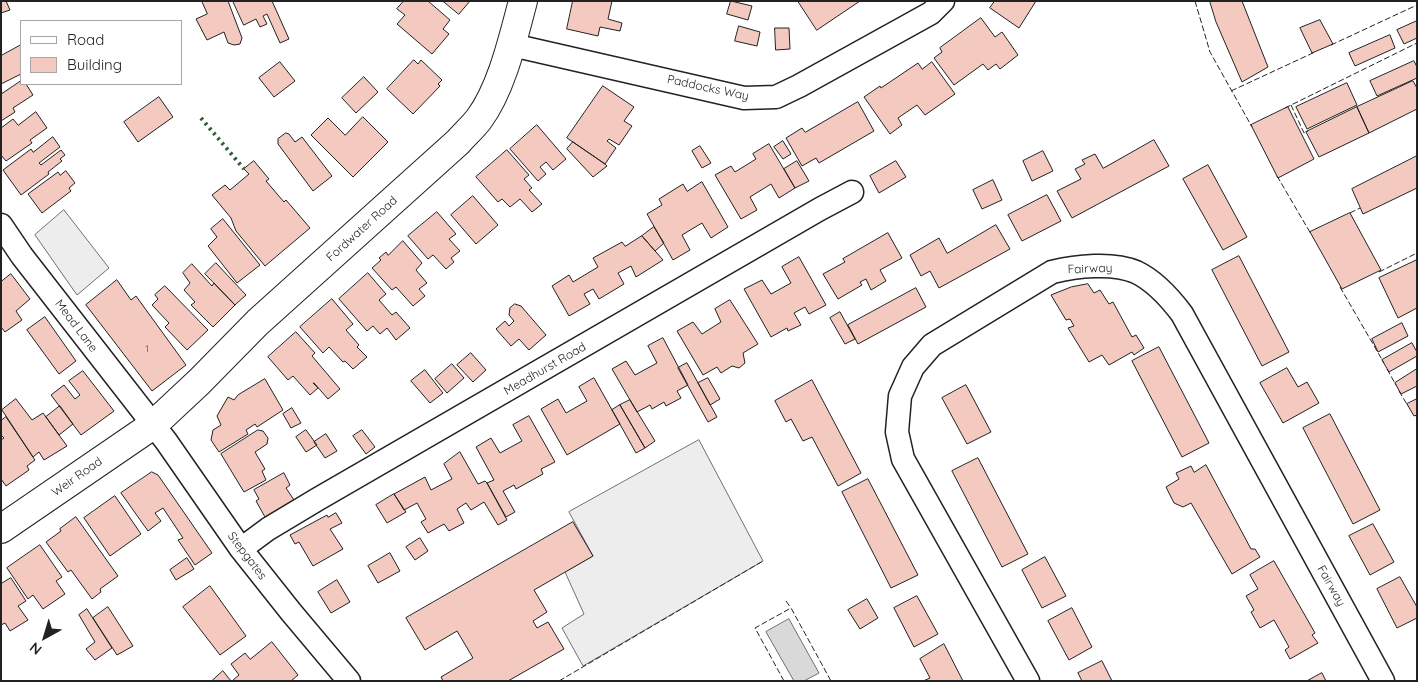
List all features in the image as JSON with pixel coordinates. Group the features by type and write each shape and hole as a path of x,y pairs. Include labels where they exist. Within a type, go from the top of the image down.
{"main road":[{"name":"Fordwater Road","path":"152,425 199,382 258,322 458,142 480,118 493,94 512,45 523,1"},
{"name":"Weir Road","path":"1,529 152,425"}],"street":[{"name":"Paddocks Way","path":"512,45 744,98 776,97 931,12 943,1"},
{"name":"Meadhurst Road","path":"241,549 268,529 318,499 852,192"},
{"name":"Mead Lane","path":"1,225 22,256 152,425"},
{"name":"Fairway","path":"1028,681 903,458 898,432 900,396 912,367 932,345 1052,272 1072,267 1114,267 1136,272 1166,294 1182,314 1384,681"},
{"name":"Stepgates","path":"152,425 166,441 241,549 349,681"}],"shaded area":[{"path":"64,210 109,268 77,295 35,235"},
{"path":"699,440 763,561 583,666 562,628 584,614 565,572 593,556 569,512"},
{"path":"789,619 819,673 804,681 794,681 766,632"}],"building":[{"path":"1,1 6,1 10,10 1,13"},
{"path":"202,1 228,1 242,38 240,44 228,43 224,32 207,40 196,19 207,14"},
{"path":"233,1 272,1 289,39 280,43 267,14 263,16 267,24 260,27 256,19 244,25"},
{"path":"404,1 428,1 450,20 443,29 449,34 432,54 397,24 405,15 397,9"},
{"path":"443,1 470,1 459,14"},
{"path":"573,1 612,1 608,19 622,23 620,31 600,27 598,36 567,29"},
{"path":"731,1 752,6 748,20 727,14"},
{"path":"798,1 860,1 817,30"},
{"path":"995,1 1036,1 1019,28 990,8"},
{"path":"1210,1 1242,1 1268,67 1242,82 1216,22"},
{"path":"981,18 995,37 1002,32 1018,55 1000,69 996,64 988,70 983,64 954,85 934,58 942,52 940,48"},
{"path":"1320,20 1333,44 1312,53 1300,28"},
{"path":"1417,21 1417,38 1404,44 1397,30"},
{"path":"739,26 760,32 757,46 735,41"},
{"path":"775,28 789,28 790,49 776,50"},
{"path":"1390,35 1395,48 1355,66 1349,53"},
{"path":"20,46 20,74 1,84 1,56"},
{"path":"414,60 418,64 421,60 442,80 438,84 440,86 413,114 387,89"},
{"path":"1414,61 1417,67 1417,78 1377,96 1370,81"},
{"path":"280,62 295,81 274,97 259,78"},
{"path":"932,62 955,94 925,115 917,105 898,118 902,125 890,134 864,97 918,63 922,69"},
{"path":"364,77 378,92 356,113 342,98"},
{"path":"1413,81 1417,88 1417,109 1369,133 1357,107"},
{"path":"20,82 20,85 27,85 33,95 13,108 15,112 1,121 1,91 2,93"},
{"path":"1347,83 1357,105 1307,129 1296,107"},
{"path":"603,86 634,107 624,121 632,126 619,145 609,139 607,141 616,148 605,164 567,138"},
{"path":"159,97 173,117 138,142 124,122"},
{"path":"858,102 874,131 819,163 816,158 802,166 786,138 802,128 805,132"},
{"path":"1288,107 1314,159 1278,178 1251,125"},
{"path":"1357,107 1369,133 1319,157 1306,132"},
{"path":"36,112 47,128 30,140 32,143 6,161 1,155 1,128 13,119 18,125"},
{"path":"363,117 388,142 353,177 311,135 328,118 345,135"},
{"path":"537,125 566,159 553,170 546,162 540,167 546,174 538,181 510,149"},
{"path":"286,133 295,142 302,137 332,176 313,191 278,144 278,139"},
{"path":"53,137 60,147 39,163 41,165 61,150 65,155 60,159 62,161 48,172 49,174 21,195 3,170 31,149 33,152"},
{"path":"1154,140 1169,166 1072,218 1057,191 1081,179 1075,169 1085,164 1082,160 1095,154 1103,168"},
{"path":"783,141 791,154 783,159 774,147"},
{"path":"573,142 607,166 593,177 567,149"},
{"path":"769,144 795,188 779,198 771,184 750,197 757,210 741,219 715,175 731,166 735,172 756,159 753,154"},
{"path":"700,146 711,163 702,168 692,151"},
{"path":"507,150 529,175 524,179 532,188 529,190 542,204 532,212 520,199 510,207 502,199 498,202 476,177"},
{"path":"1043,151 1053,171 1032,181 1023,161"},
{"path":"1417,156 1417,188 1363,214 1352,189"},
{"path":"254,161 269,179 266,181 284,202 286,200 310,228 265,266 236,231 231,218 212,195 225,185 230,190 249,174 244,169"},
{"path":"797,161 809,181 795,188 784,169"},
{"path":"896,161 906,177 879,193 870,176"},
{"path":"1208,165 1247,237 1223,250 1183,179"},
{"path":"66,171 75,183 69,188 71,191 42,213 28,194 58,172 60,175"},
{"path":"993,180 1002,200 982,209 973,190"},
{"path":"702,182 728,227 711,238 702,223 682,235 690,250 673,260 647,214 662,205 659,199 683,184 687,191"},
{"path":"1047,195 1061,221 1022,241 1008,215"},
{"path":"473,196 498,225 476,244 451,215"},
{"path":"437,212 456,234 449,239 460,251 451,258 454,262 446,269 433,255 428,259 408,236"},
{"path":"1350,213 1381,270 1342,289 1310,232"},
{"path":"223,219 260,265 237,283 208,246 217,237 211,229"},
{"path":"996,225 1010,249 939,288 930,271 921,276 910,255 939,238 947,253"},
{"path":"654,227 664,243 655,251 642,236"},
{"path":"888,233 902,258 880,270 886,281 871,290 866,279 860,282 862,285 838,299 823,274 845,262 843,259"},
{"path":"642,236 663,260 636,277 631,266 618,273 624,284 599,299 593,289 584,294 590,304 569,316 552,286 569,275 573,282 598,267 593,258 622,242 625,246"},
{"path":"403,241 422,263 416,270 427,283 419,289 425,296 413,306 396,287 392,290 372,268 381,260 379,258 386,252 388,255"},
{"path":"1239,256 1289,352 1262,366 1212,270"},
{"path":"799,257 826,305 809,314 805,307 794,313 801,325 788,331 787,328 771,337 744,289 762,280 771,294 791,283 782,267"},
{"path":"1417,260 1417,308 1398,318 1379,278"},
{"path":"216,263 246,295 235,305 205,274"},
{"path":"192,264 212,286 214,283 235,305 213,327 191,305 195,302 184,290 190,283 183,273"},
{"path":"368,273 386,294 379,300 392,315 396,312 410,328 396,340 387,328 380,334 373,326 367,331 339,299"},
{"path":"11,274 30,299 16,311 22,320 5,332 1,327 1,282"},
{"path":"117,280 131,300 136,296 186,365 152,391 86,305"},
{"path":"1088,284 1094,293 1100,290 1109,304 1113,302 1132,337 1136,335 1144,348 1134,355 1132,352 1109,365 1102,355 1089,362 1068,328 1074,326 1070,319 1066,320 1051,295 1071,287"},
{"path":"165,286 208,330 187,350 165,327 169,323 152,305 158,299 155,295"},
{"path":"916,288 926,307 858,344 848,325"},
{"path":"332,299 353,324 346,330 359,345 357,347 367,357 353,369 345,361 343,362 329,347 323,353 300,327"},
{"path":"730,300 758,344 743,353 745,363 739,368 732,366 721,373 717,367 703,375 677,331 693,322 702,334 721,322 715,309"},
{"path":"515,304 521,306 546,335 529,350 519,339 511,346 496,329 505,321 509,326 514,321 509,315 510,308"},
{"path":"840,312 855,339 845,344 830,318"},
{"path":"45,317 76,361 59,374 27,330"},
{"path":"1402,323 1408,336 1378,352 1372,339"},
{"path":"296,332 315,353 312,356 340,389 328,399 314,383 318,388 310,395 293,376 288,380 268,357"},
{"path":"663,338 688,385 677,391 681,398 666,406 664,402 652,409 650,405 637,412 612,369 626,361 635,375 657,363 648,346"},
{"path":"1412,343 1417,356 1389,372 1382,360"},
{"path":"1159,347 1209,443 1182,457 1132,361"},
{"path":"471,353 486,370 473,382 457,365"},
{"path":"687,363 717,417 708,422 678,368"},
{"path":"452,364 464,378 447,393 435,379"},
{"path":"1287,368 1298,387 1307,382 1319,403 1283,423 1260,383"},
{"path":"1417,369 1417,386 1401,394 1395,383"},
{"path":"425,370 443,393 430,403 411,381"},
{"path":"83,371 114,411 81,435 51,395 64,385 75,399 80,395 69,381"},
{"path":"594,378 620,424 567,455 541,409 558,399 566,413 587,401 579,387"},
{"path":"708,378 720,399 710,405 698,383"},
{"path":"265,379 283,410 257,427 255,424 246,430 248,434 219,452 211,440 213,430 221,425 217,416 228,397 234,400 238,395"},
{"path":"812,380 861,473 838,486 812,437 803,441 791,419 786,422 775,401"},
{"path":"966,385 991,432 967,444 942,398"},
{"path":"16,399 32,420 43,413 67,446 44,460 39,452 33,457 2,410"},
{"path":"1417,399 1417,415 1414,416 1407,404"},
{"path":"630,400 655,441 645,448 620,405"},
{"path":"620,405 645,448 636,453 612,410"},
{"path":"60,406 73,424 59,435 46,417"},
{"path":"292,408 301,423 291,428 283,414"},
{"path":"1330,414 1380,510 1353,524 1303,428"},
{"path":"529,416 555,462 541,469 543,474 516,489 514,485 503,491 515,512 506,517 487,483 494,480 476,447 491,438 500,453 522,441 513,425"},
{"path":"6,417 35,460 27,466 29,470 6,486 1,479 1,440 4,438 1,435 1,421"},
{"path":"258,430 263,431 268,438 267,444 255,452 265,469 262,471 266,480 244,492 221,454"},
{"path":"306,430 317,445 306,452 296,437"},
{"path":"362,430 375,447 366,454 353,436"},
{"path":"326,434 337,451 325,458 314,442"},
{"path":"460,452 478,484 485,481 487,483 507,520 498,525 484,502 471,510 466,503 457,509 464,523 449,531 444,524 428,533 421,522 426,519 417,503 404,510 394,494 425,477 431,490 452,479 444,464"},
{"path":"978,458 1028,554 1002,567 952,471"},
{"path":"1206,465 1251,549 1255,549 1260,557 1232,574 1191,503 1183,507 1174,503 1166,487 1179,479 1176,473 1191,466 1194,472"},
{"path":"152,472 158,475 212,553 195,565 178,540 183,538 163,508 155,513 161,521 148,531 121,493"},
{"path":"284,473 290,485 286,488 294,500 265,517 256,501 259,499 254,490"},
{"path":"868,479 918,575 891,588 842,492"},
{"path":"394,494 406,512 387,523 376,505"},
{"path":"115,496 141,534 110,556 84,518"},
{"path":"336,513 342,523 330,529 343,549 313,566 299,542 295,544 290,535 327,515 328,517"},
{"path":"76,517 118,576 100,589 101,592 92,599 71,570 68,572 46,542"},
{"path":"573,522 593,556 534,590 547,612 533,621 537,628 548,622 564,649 508,681 443,681 441,677 473,658 457,631 425,650 406,618"},
{"path":"1373,524 1394,562 1370,575 1349,536"},
{"path":"420,538 428,551 415,560 406,547"},
{"path":"40,545 62,577 56,581 65,594 43,609 33,595 28,599 7,568"},
{"path":"390,553 400,571 378,583 368,566"},
{"path":"1045,557 1066,596 1042,608 1022,570"},
{"path":"187,558 194,569 176,580 170,570"},
{"path":"1274,561 1315,633 1312,635 1318,643 1290,659 1285,650 1289,647 1274,620 1260,628 1251,612 1254,610 1246,596 1258,589 1250,575"},
{"path":"1400,577 1417,607 1417,618 1397,628 1377,589"},
{"path":"11,578 26,601 18,606 28,620 10,631 5,623 1,625 1,584"},
{"path":"337,580 350,602 331,613 318,592"},
{"path":"210,586 246,636 220,655 183,607"},
{"path":"917,596 938,634 914,647 894,608"},
{"path":"867,599 878,618 860,629 848,610"},
{"path":"108,607 133,646 117,655 93,618"},
{"path":"1072,608 1092,647 1069,660 1048,621"},
{"path":"87,609 112,648 95,660 86,649 95,642 79,615"},
{"path":"272,642 298,675 291,681 232,681 239,675 231,664 245,653 250,659"},
{"path":"944,644 963,681 923,681 930,678 920,659"},
{"path":"1102,661 1112,681 1082,681 1078,673"},
{"path":"223,671 231,681 212,681"},
{"path":"1322,673 1326,681 1307,681"}],"hedge":[{"path":"201,118 244,169"}],"fence":[{"path":"1195,1 1210,52 1252,127"},
{"path":"1331,45 1417,5"},
{"path":"1285,108 1417,43"},
{"path":"1231,91 1315,52"},
{"path":"1291,105 1304,133 1308,131"},
{"path":"1277,176 1311,234"},
{"path":"1350,213 1360,208"},
{"path":"1379,272 1417,253"},
{"path":"1340,287 1384,363"},
{"path":"1387,369 1396,385"},
{"path":"1399,391 1408,406"},
{"path":"559,681 763,561"},
{"path":"786,601 791,608"},
{"path":"784,681 755,628 791,608 831,681"}]}
